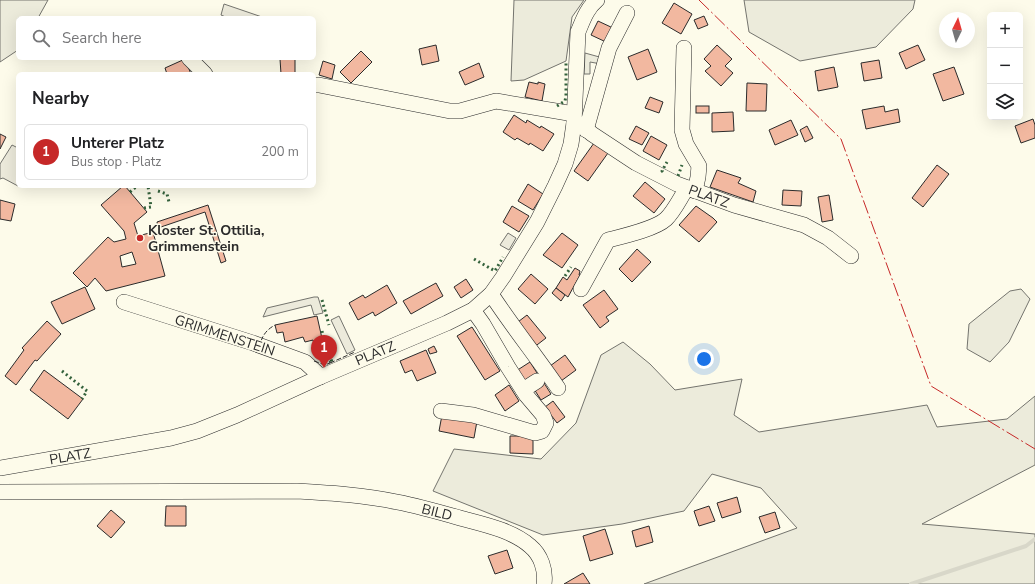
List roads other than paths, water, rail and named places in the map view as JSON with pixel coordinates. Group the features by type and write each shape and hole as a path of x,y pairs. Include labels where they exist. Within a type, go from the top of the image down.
{"street":[{"name":"PLATZ","path":"0,468 171,438 197,431 447,323 473,310 491,294 538,222 565,164 578,122 578,32 583,18 597,0"},
{"path":"578,122 609,48 627,13"},
{"path":"582,290 608,240 650,228 665,220 691,189 698,177 699,166 686,144 682,130 684,48"},
{"path":"192,60 203,72"},
{"name":"PLATZ","path":"316,85 450,111 460,111 496,101 578,122 636,163 677,184 734,205 804,225 828,238 851,256"},
{"path":"491,294 558,388"},
{"name":"GRIMMENSTEIN","path":"124,302 253,342 305,362 320,377"},
{"path":"442,411 473,414 535,433 542,431 546,423 542,415 508,368 483,324 473,310"},
{"path":"523,390 537,381"},
{"name":"BILD","path":"0,492 297,491 345,493 398,502 498,529 523,541 535,551 540,558 544,571 544,584"}],"waterway":[{"path":"911,584 1026,546 1035,539"}],"place":[{"name":"Kloster St. Ottilia, Grimmenstein","path":"140,238"},
{"name":"Unterer Platz","path":"324,368"}]}
